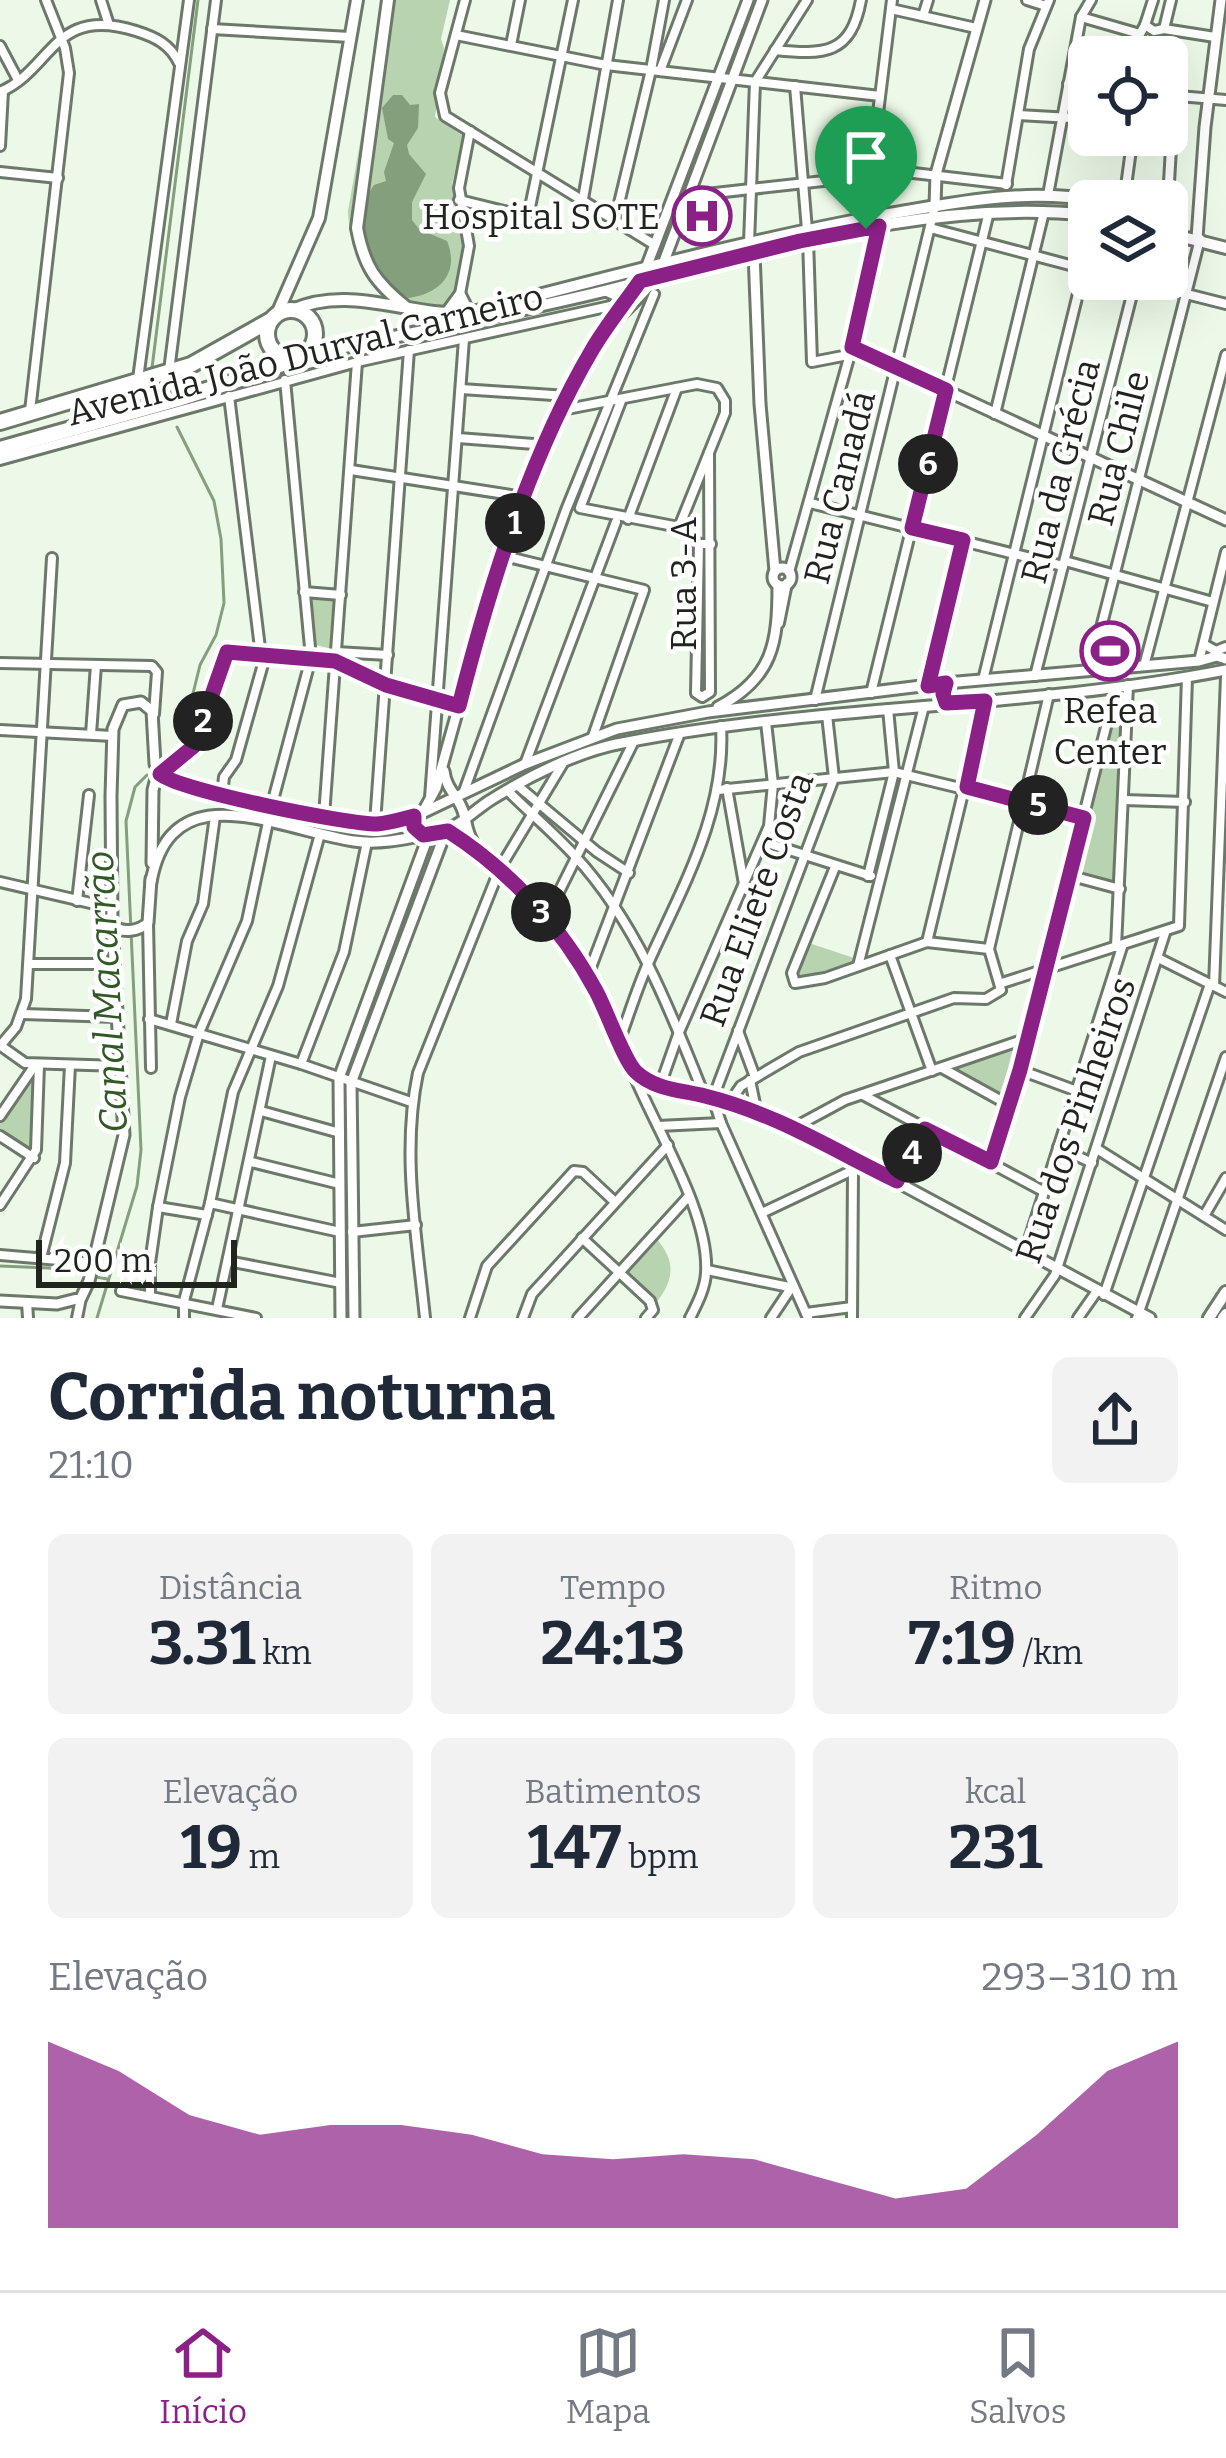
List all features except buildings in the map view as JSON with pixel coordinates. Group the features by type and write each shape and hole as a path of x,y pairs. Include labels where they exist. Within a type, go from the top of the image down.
{"highway":[{"path":"280,314 267,335 273,350 286,357 301,356"},
{"path":"0,422 145,383 211,355 280,314 307,316 315,331 312,346 301,356 260,373 0,449"}],"main road":[{"path":"280,314 319,218 358,0"},
{"path":"388,0 357,228 363,260 390,295 408,309"},
{"path":"280,314 328,298 470,313 865,218 933,217 1006,190 1068,197"},
{"path":"1023,195 1018,203 1024,211"},
{"path":"808,234 989,211 1068,214"},
{"path":"1188,235 1226,248"},
{"path":"301,356 604,291 640,281 655,269"},
{"path":"604,291 630,301"},
{"path":"446,314 460,295 470,313"},
{"path":"1209,1318 1226,1292"}],"street":[{"path":"30,411 69,74 46,0"},
{"path":"101,0 109,25"},
{"path":"145,383 189,0"},
{"path":"168,372 215,0"},
{"path":"465,0 440,93 442,113 661,253 667,250"},
{"path":"511,46 520,0"},
{"path":"459,200 529,212 573,0"},
{"path":"583,200 618,0"},
{"path":"656,71 664,0"},
{"path":"614,220 656,71 687,0"},
{"path":"464,791 546,566 654,294 655,245 748,0"},
{"path":"426,835 414,827 417,815 429,804 446,754 502,556 524,497 568,396 610,322 667,250 762,0"},
{"path":"785,580 773,578 760,404 752,248 755,82 807,0"},
{"path":"775,50 811,52 836,47 852,34 860,0"},
{"path":"923,16 928,0"},
{"path":"985,0 936,174 933,217 983,243 1068,264"},
{"path":"688,196 870,174 936,174 1006,190 1029,49 1047,3 1027,0"},
{"path":"1077,36 1081,16 1091,0"},
{"path":"1081,16 1140,34 1153,0"},
{"path":"1164,29 1171,0"},
{"path":"1195,238 1221,0"},
{"path":"865,218 891,5 976,28"},
{"path":"0,146 2,92 60,37 109,25 153,36 179,64"},
{"path":"1145,26 1219,42"},
{"path":"212,29 352,37"},
{"path":"456,35 606,65 880,96"},
{"path":"0,46 18,80"},
{"path":"1048,195 1068,85"},
{"path":"795,86 808,234 812,362 851,351 896,366 1226,520"},
{"path":"1188,97 1226,100"},
{"path":"1018,115 1068,118"},
{"path":"460,295 469,245 459,200 470,131"},
{"path":"0,172 58,178"},
{"path":"871,693 989,211"},
{"path":"995,414 1044,212"},
{"name":"Rua Canadá","path":"815,700 933,217"},
{"path":"708,712 754,685 778,627 785,580 851,351 879,226"},
{"name":"Rua Chile","path":"1188,282 1195,238"},
{"path":"630,301 640,281"},
{"name":"Avenida João Durval Carneiro","path":"0,460 155,412 654,294"},
{"path":"1188,294 1226,304"},
{"path":"983,680 1079,300"},
{"name":"Rua da Grécia","path":"1035,676 1128,300"},
{"name":"Rua Chile","path":"1090,671 1184,300"},
{"path":"429,804 464,339"},
{"path":"375,824 409,350"},
{"path":"1144,683 1149,676 1144,666 1226,355"},
{"path":"324,816 357,362"},
{"path":"272,804 311,658 285,380"},
{"path":"562,410 707,384 722,395 725,413 679,527"},
{"path":"628,519 677,388"},
{"path":"461,389 568,396"},
{"path":"222,795 263,657 230,396"},
{"path":"622,400 579,507 679,527 699,544 711,544"},
{"path":"458,438 547,445"},
{"name":"Rua 3-A","path":"699,544 699,697 710,692 710,453"},
{"path":"351,470 524,497"},
{"path":"810,503 1214,602"},
{"path":"525,764 616,522"},
{"path":"928,686 963,540"},
{"path":"1199,661 1226,552"},
{"path":"502,556 644,592 593,736"},
{"path":"52,558 30,964 23,1014 0,1046 17,1060 37,1065 120,1066"},
{"path":"304,592 340,595"},
{"path":"1205,645 1216,650 1226,647"},
{"path":"159,772 194,746 224,655 388,656"},
{"path":"159,772 176,784 375,824 417,815 593,736 708,712 946,683 1217,656 1226,659"},
{"path":"336,657 386,685 459,706"},
{"path":"0,662 156,669 159,772 153,790 148,923 151,1068"},
{"path":"92,734 96,665"},
{"path":"1025,1252 1119,946 1122,686 1111,677 1114,669"},
{"path":"151,882 158,853 176,828 215,814 367,842 426,835 447,831 513,788 599,748 721,726 1226,674 1212,985 1100,1293 1078,1318"},
{"name":"Rua dos Pinheiros","path":"1025,1318 1057,1268 1165,933 1177,928 1181,920 1187,677"},
{"path":"946,683 946,703"},
{"path":"754,685 761,706"},
{"path":"991,1162 1122,686"},
{"path":"905,688 911,698 908,708"},
{"path":"730,1102 753,1078 799,1052 961,996 992,997 1001,990 988,949 1049,694"},
{"path":"927,942 985,701"},
{"path":"77,1318 124,1135 112,942 112,736 117,712 128,702 144,704 154,718"},
{"path":"858,967 924,706"},
{"path":"868,876 894,772 888,709"},
{"name":"Rua Eliete Costa","path":"709,1097 834,778 827,715"},
{"path":"660,1086 679,1032 764,842 773,784 766,722"},
{"path":"721,726 723,789 744,886"},
{"path":"0,730 112,736"},
{"path":"588,975 680,733"},
{"path":"546,918 634,741"},
{"path":"446,754 445,780 463,808 478,848"},
{"path":"425,1318 412,1102 433,1028 500,868 562,765"},
{"path":"723,789 910,773 1084,818"},
{"path":"513,788 577,857 615,908 647,964 807,1316 852,1312 856,1166"},
{"path":"620,1039 647,964 697,858 723,789"},
{"path":"77,901 88,795"},
{"path":"1124,800 1185,802"},
{"path":"537,812 629,873"},
{"path":"171,1024 187,941 203,904 215,814"},
{"path":"150,1295 158,1207 180,1097 199,1033 247,921 268,822"},
{"path":"447,831 478,848 546,918 588,975 620,1039 689,1196 707,1270 690,1318"},
{"path":"341,1318 351,1083 447,831"},
{"path":"184,1318 184,1301 233,1092 278,986 320,834"},
{"path":"354,1318 340,1184 338,1078 426,835"},
{"path":"302,1064 344,952 367,842"},
{"path":"764,842 883,878"},
{"path":"835,867 792,973 795,983 927,942 988,949"},
{"path":"1068,875 1120,890"},
{"path":"0,882 112,908"},
{"path":"112,942 116,933 148,923"},
{"path":"112,925 123,930"},
{"path":"1002,983 1165,933"},
{"path":"890,955 937,1069 1009,1105"},
{"path":"1158,958 1226,992"},
{"path":"30,964 113,964"},
{"path":"23,1014 117,1017"},
{"path":"149,1019 412,1102"},
{"path":"738,1029 753,1078 756,1109"},
{"path":"795,1127 862,1094 1028,1038"},
{"path":"217,1309 271,1056"},
{"path":"630,1066 660,1086 756,1109 795,1127 856,1166 897,1181 1142,1316 1226,1057"},
{"path":"0,1116 37,1065"},
{"path":"0,1205 34,1158 37,1065"},
{"path":"41,1258 65,1163 70,1065"},
{"path":"1020,1070 1077,1091"},
{"path":"862,1094 1043,1191"},
{"path":"261,1111 340,1133"},
{"path":"658,1126 721,1123"},
{"path":"897,1181 925,1129"},
{"path":"0,1136 34,1158"},
{"path":"523,1318 530,1297 668,1145"},
{"path":"1058,1147 1092,1162"},
{"path":"1096,1149 1226,1230"},
{"path":"251,1162 340,1184"},
{"path":"762,1213 856,1166"},
{"path":"470,1318 488,1266 579,1170 615,1202"},
{"path":"1204,1216 1226,1178"},
{"path":"578,1318 689,1196"},
{"path":"210,1203 346,1232 416,1226"},
{"path":"158,1207 207,1215"},
{"path":"583,1238 654,1306 646,1318"},
{"path":"0,1255 41,1258 92,1271"},
{"path":"228,1261 340,1283"},
{"path":"707,1270 792,1285"},
{"path":"771,1318 792,1285"},
{"path":"122,1291 256,1318"},
{"path":"0,1301 71,1303 81,1298"},
{"path":"27,1302 28,1318"}],"shaded area":[{"path":"385,0 450,0 441,39 444,48 435,117 463,136 452,184 455,219 467,247 464,270 448,309 391,294 365,268 350,232 348,211"},
{"path":"393,95 402,95 410,105 419,104 418,128 407,145 426,174 412,202 412,220 419,229 447,241 451,263 438,287 408,298 375,262 364,231 366,200 374,185 386,181 384,172 394,143 388,139 382,108"},
{"path":"312,599 336,600 332,649 316,645"},
{"path":"1121,699 1124,703 1117,884 1073,871"},
{"path":"809,943 854,958 853,963 798,978"},
{"path":"1021,1044 1008,1099 955,1072 956,1067"},
{"path":"37,1067 33,1155 0,1133 0,1120"},
{"path":"656,1238 670,1271 655,1304 625,1273"}],"waterway":[{"name":"Canal Macarrão","path":"152,368 198,0"},
{"name":"Canal Macarrão","path":"163,758 187,743 188,714 200,665 216,635 224,603 214,501 177,427"},
{"name":"Canal Macarrão","path":"97,1318 137,1186 141,1150 126,821 135,787 147,775"},
{"path":"0,1266 49,1268 107,1279"}],"place":[{"name":"Hospital SOTE","path":"702,216"},
{"name":"Refea Center","path":"1110,651"}],"route":[{"path":"879,226 852,347 946,390 912,528 963,540 928,686 946,683 946,703 985,701 967,787 1084,818 1020,1070 991,1162 925,1129 897,1181 756,1109 642,1078 630,1066 588,975 546,918 478,848 448,831 423,835 414,827 414,816 375,824 324,816 188,788 160,774 194,746 227,652 335,661 386,685 459,706 491,586 524,497 591,350 640,281 866,229 879,226"}]}
